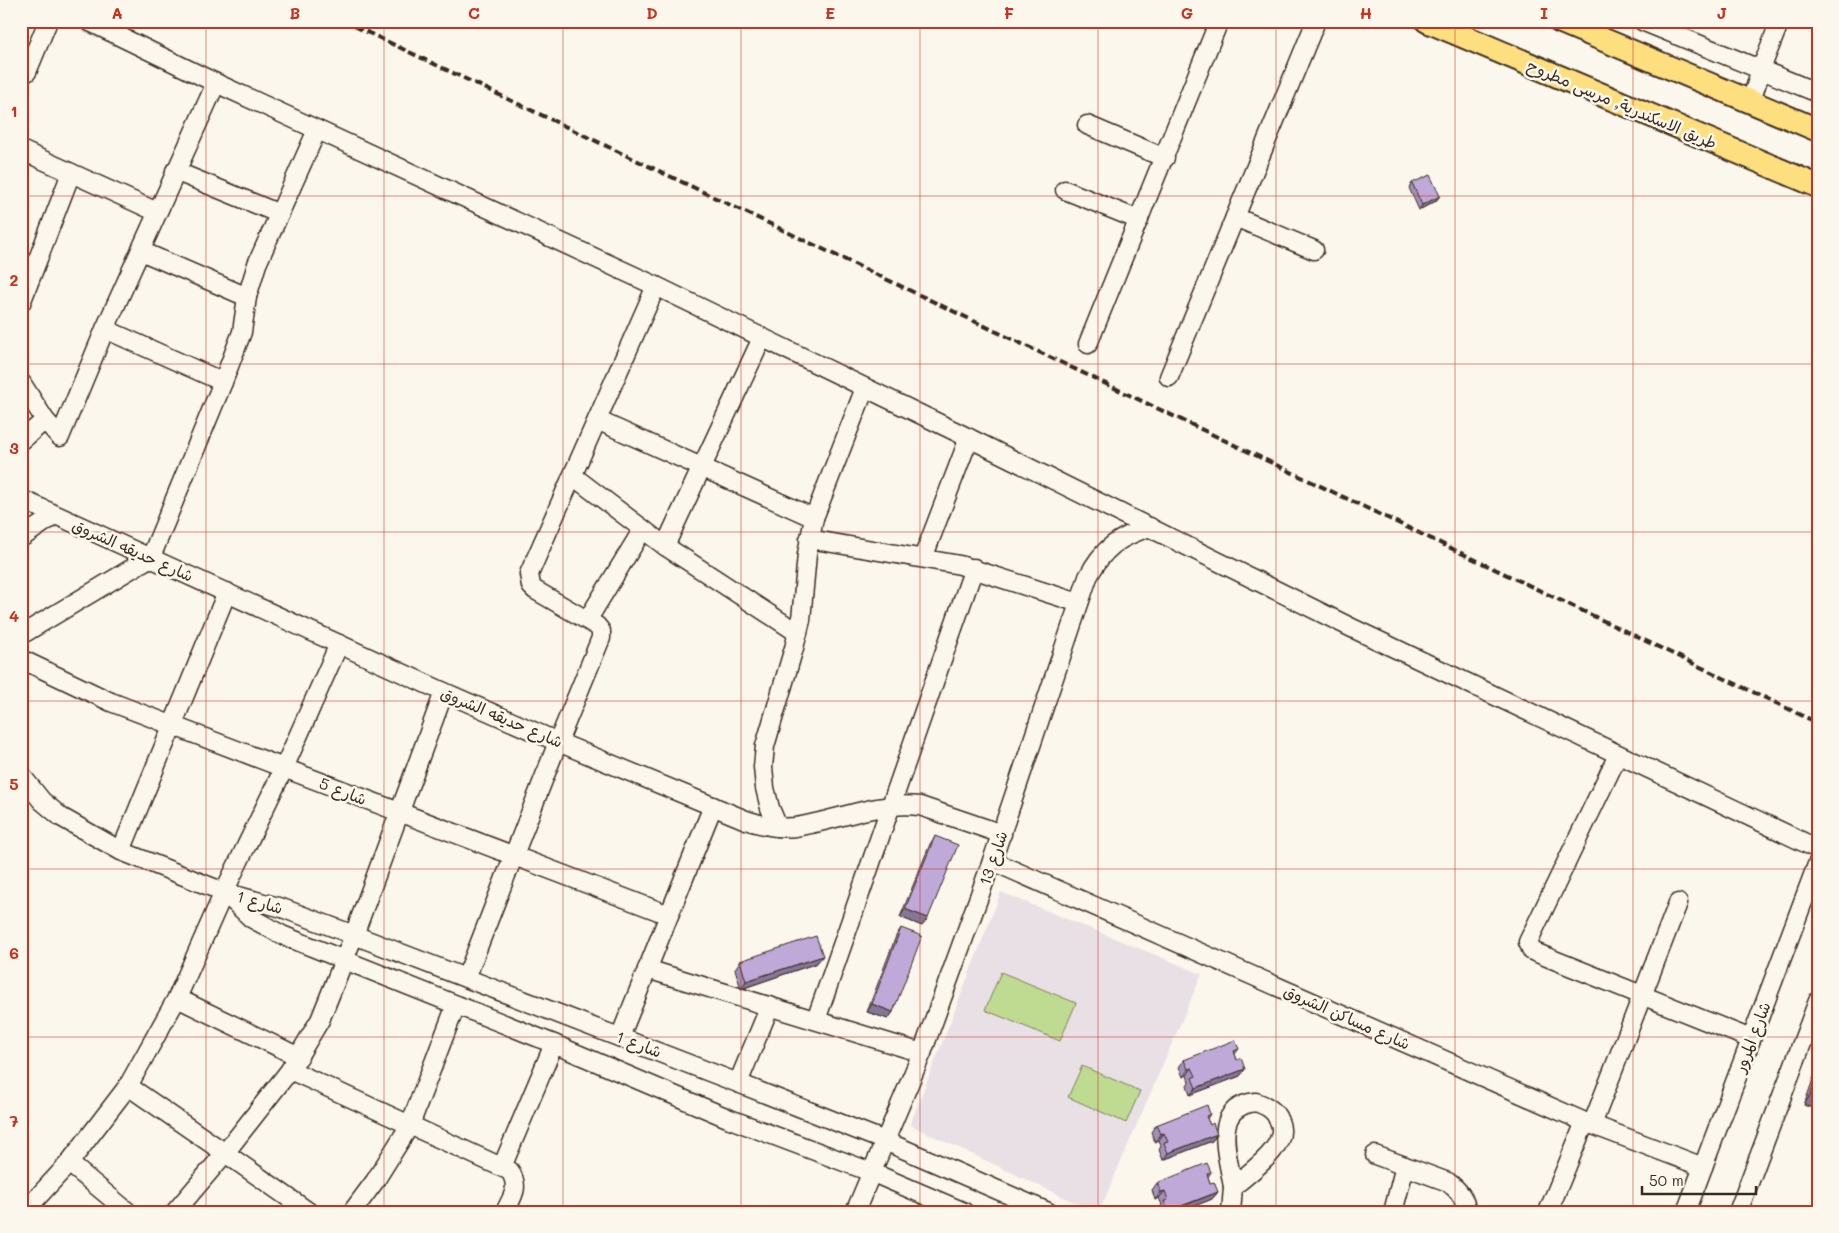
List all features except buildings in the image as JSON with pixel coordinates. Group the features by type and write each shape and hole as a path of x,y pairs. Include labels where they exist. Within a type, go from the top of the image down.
{"main road":[{"name":"طريق الاسكندرية, مرسى مطروح","path":"1427,21 1818,186"},
{"path":"1559,21 1818,130"}],"street":[{"path":"23,76 48,21"},
{"path":"88,21 216,83 656,286 969,438 1352,628 1818,848"},
{"path":"1088,344 1219,21"},
{"path":"1169,377 1316,21"},
{"path":"1642,21 1818,93"},
{"path":"1750,102 1780,21"},
{"path":"21,382 45,420 57,435 62,436 105,330 216,83"},
{"path":"1087,125 1165,158"},
{"path":"21,635 151,557 242,332 247,297 258,264 318,130"},
{"path":"21,150 157,212"},
{"path":"175,171 280,214"},
{"path":"21,303 72,173"},
{"path":"1065,190 1139,220"},
{"path":"1236,217 1314,250"},
{"path":"140,251 247,297"},
{"path":"466,978 558,742 601,638 601,631 588,619 535,590 531,586 529,574 656,286"},
{"path":"105,330 223,382"},
{"path":"665,546 762,338"},
{"path":"778,827 770,808 765,788 763,767 765,746 801,620 809,538 814,518 865,388"},
{"path":"21,441 45,420"},
{"path":"598,420 814,518"},
{"path":"923,558 969,438"},
{"path":"573,476 665,546 798,633"},
{"name":"شارع حديقه الشروق","path":"21,499 444,692 558,742 746,820 778,827 794,827 891,804 920,806 1002,834"},
{"path":"21,538 55,515"},
{"name":"شارع 13","path":"855,1212 922,1053 1002,834 1088,577 1096,562 1118,540 1150,527"},
{"path":"588,619 643,529"},
{"path":"809,538 974,568 1079,603"},
{"path":"816,1020 974,568"},
{"path":"121,851 227,592"},
{"path":"24,1212 70,1163 128,1086 177,998 224,892 284,768 339,644"},
{"name":"شارع 5","path":"21,659 111,702 669,916"},
{"path":"175,1212 225,1153 294,1064 320,1020 354,935 444,692"},
{"path":"1618,755 1528,942 1532,951 1751,1039"},
{"name":"شارع 1","path":"21,775 42,800 61,817 121,851 224,892 282,908 620,1037 884,1141 1048,1212"},
{"path":"620,1037 713,806"},
{"name":"شارع مساكن الشروق","path":"992,862 1589,1123 1703,1167"},
{"name":"شارع المرور","path":"1686,1212 1818,862"},
{"name":"شارع 1","path":"224,892 251,918 282,935 554,1044 730,1119 871,1172 964,1212"},
{"path":"1548,1212 1589,1123 1678,903"},
{"path":"647,968 922,1053"},
{"path":"177,998 294,1064 410,1125 510,1171 515,1179 516,1187 505,1212"},
{"path":"1738,1212 1818,1001"},
{"path":"352,1212 375,1181 410,1125 456,1005"},
{"path":"738,1083 770,1006"},
{"path":"502,1167 554,1044"},
{"path":"128,1086 309,1212"},
{"path":"1231,1212 1232,1187 1224,1129 1227,1118 1234,1109 1244,1104 1256,1102 1266,1106 1275,1113 1280,1123 1282,1134 1278,1144 1271,1153 1232,1187"},
{"path":"1375,1155 1448,1182 1463,1197 1466,1212"},
{"path":"70,1163 128,1212"},
{"path":"1393,1212 1405,1166"}],"shaded area":[{"path":"1001,892 1202,974 1099,1212 1095,1212 910,1125"}],"green space":[{"path":"1001,972 1076,1003 1060,1041 985,1010"},
{"path":"1082,1066 1140,1091 1126,1123 1068,1097"}],"railway":[{"path":"344,21 1818,723"}]}
